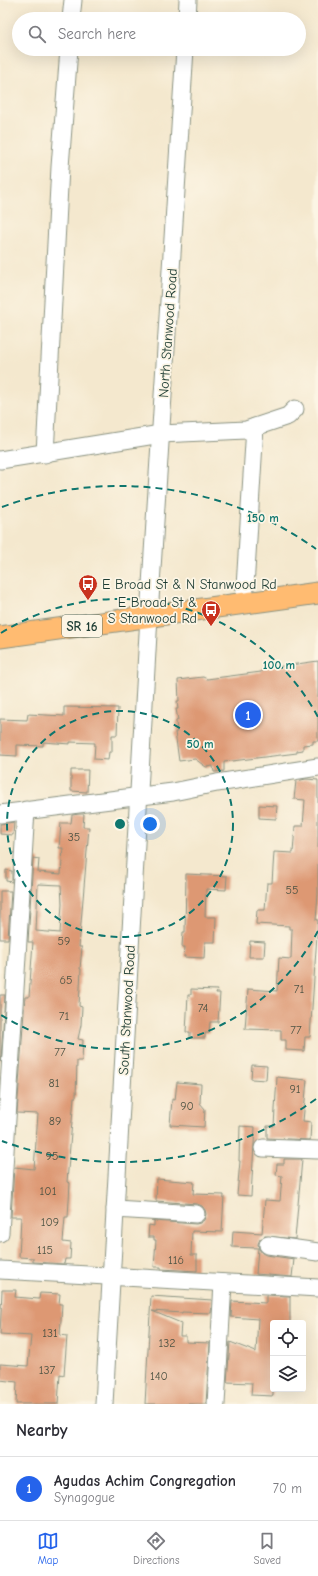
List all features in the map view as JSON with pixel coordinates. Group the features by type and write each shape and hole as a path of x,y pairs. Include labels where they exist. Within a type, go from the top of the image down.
{"main road":[{"name":"SR 16","path":"0,637 318,593"}],"street":[{"path":"72,12 73,0"},
{"path":"187,12 188,0"},
{"path":"45,454 60,167 68,56"},
{"name":"North Stanwood Road","path":"149,616 186,56"},
{"path":"0,460 45,454 161,434 246,430 288,416 295,409"},
{"path":"244,603 255,427"},
{"name":"South Stanwood Road","path":"104,1404 140,796 149,616"},
{"path":"0,814 173,792 217,783 318,767"},
{"path":"0,1233 26,810"},
{"path":"263,1148 318,1150"},
{"path":"115,1209 196,1214"},
{"path":"268,1245 318,1252"},
{"path":"0,1270 318,1288"},
{"path":"216,1404 223,1283"}],"building":[{"path":"318,661 318,741 313,741 313,744 303,745 303,750 297,751 297,753 224,762 224,771 214,772 213,766 206,767 195,759 179,761 175,732 177,732 176,721 178,720 176,709 178,709 177,701 179,701 178,680 203,677 207,679 261,672 262,669"},
{"path":"64,707 118,708 117,735 112,735 112,752 109,752 108,760 94,759 95,743 70,742 70,744 43,742 43,746 17,745 17,756 0,755 0,719 27,720 28,714 64,716"},
{"path":"71,770 88,770 87,792 71,791"},
{"path":"306,779 318,780 318,894 316,920 318,920 310,1037 305,1037 304,1051 286,1050 286,1040 281,1040 281,1030 245,1029 248,989 277,991 279,958 291,959 292,929 289,929 289,926 256,924 257,910 265,910 267,883 272,883 274,852 293,853 295,826 303,826 305,800 294,799 296,781"},
{"path":"259,805 277,806 276,819 259,818"},
{"path":"84,814 83,827 89,827 79,947 82,947 79,1006 82,1007 81,1025 78,1039 83,1040 82,1061 77,1061 76,1097 74,1097 67,1182 70,1183 68,1217 65,1217 63,1242 71,1243 70,1259 65,1259 64,1264 33,1262 33,1258 19,1257 21,1217 11,1217 14,1167 34,1169 38,1114 17,1113 25,997 29,997 33,942 28,942 33,858 39,859 38,872 61,874 63,848 59,848 61,823 71,823 72,815","holes":["38,884 61,885 62,904 60,933 36,931"]},
{"path":"14,822 13,835 0,834 0,824"},
{"path":"6,870 12,871 12,882 6,881"},
{"path":"186,874 227,876 226,890 206,889 205,917 216,917 215,942 205,942 204,958 184,957 185,947 182,947 183,932 185,932"},
{"path":"0,891 11,891 8,939 0,939"},
{"path":"250,941 265,942 264,957 249,957"},
{"path":"191,989 217,990 216,993 220,993 218,1022 210,1022 209,1033 205,1033 205,1038 190,1038 190,1032 186,1032 188,995 191,995"},
{"path":"0,995 5,995 1,1061 0,1061"},
{"path":"252,1065 267,1066 266,1080 251,1079"},
{"path":"277,1077 307,1080 303,1121 311,1122 310,1140 267,1138 267,1126 274,1126"},
{"path":"177,1082 201,1084 200,1103 205,1109 204,1127 170,1125 172,1099 175,1100"},
{"path":"240,1126 255,1127 251,1196 237,1195 240,1161"},
{"path":"284,1159 302,1159 295,1239 265,1236 260,1239 258,1244 259,1249 266,1255 294,1259 292,1277 256,1274 258,1248 232,1247 233,1231 262,1233 265,1200 280,1201 282,1176 276,1175 277,1164 284,1164"},
{"path":"157,1179 194,1182 193,1194 224,1195 222,1232 192,1231 191,1255 197,1255 197,1271 161,1269 161,1267 154,1267 156,1240 154,1240 154,1237 148,1237 149,1225 154,1226 154,1221 196,1224 204,1220 206,1214 202,1206 197,1204 156,1201"},
{"path":"2,1290 16,1290 15,1297 39,1299 40,1293 60,1294 59,1304 62,1304 60,1335 67,1336 64,1375 60,1374 58,1404 16,1404 17,1382 0,1380 0,1364 28,1366 31,1336 0,1334"},
{"path":"266,1295 290,1296 290,1320 270,1320 270,1392 273,1392 273,1396 251,1395 252,1383 227,1382 230,1342 256,1352 258,1319 231,1317 232,1301 266,1303"},
{"path":"151,1296 212,1300 211,1313 152,1311 181,1323 180,1336 186,1336 186,1342 210,1343 206,1404 145,1404"}],"place":[{"name":"E Broad St & N Stanwood Rd","path":"88,601"},
{"name":"E Broad St & S Stanwood Rd","path":"211,627"},
{"name":"Agudas Achim Congregation","path":"248,715"}]}
